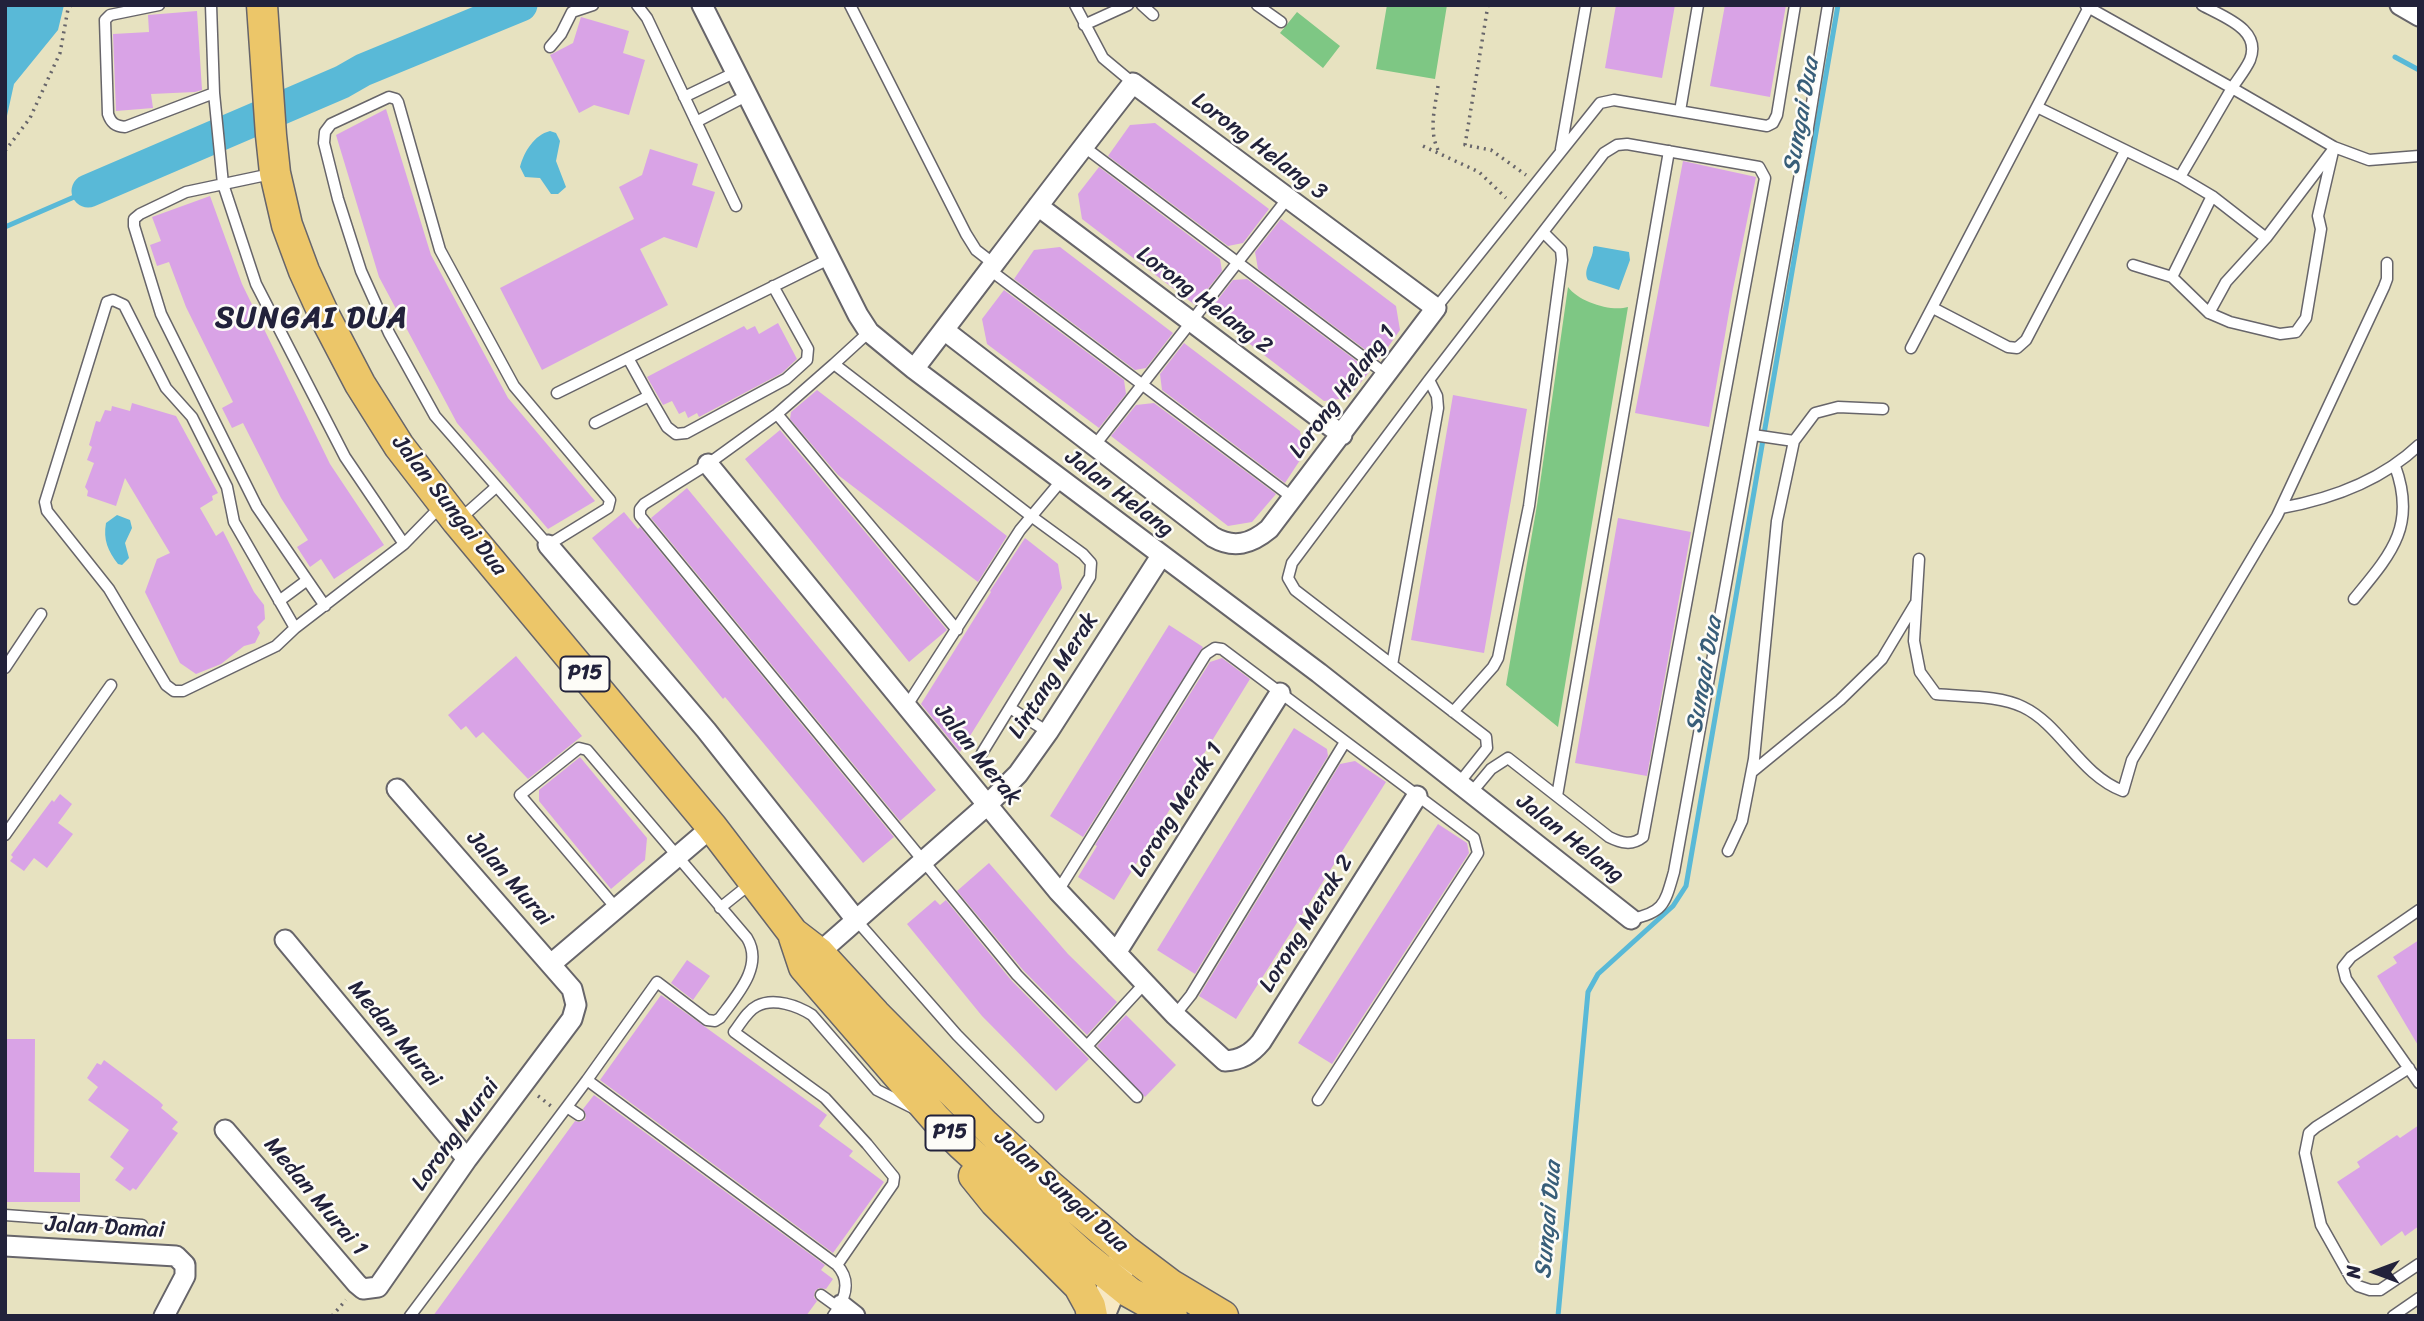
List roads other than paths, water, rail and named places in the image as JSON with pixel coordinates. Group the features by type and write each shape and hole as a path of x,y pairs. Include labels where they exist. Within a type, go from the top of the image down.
{"main road":[{"name":"Jalan Sungai Dua","path":"262,5 275,173 286,225 325,317 360,384 399,446 450,512 712,827 935,1118 1083,1255 1121,1296 1172,1316"},
{"name":"Jalan Sungai Dua","path":"812,960 875,1014 1050,1186 1171,1285 1223,1316"},
{"path":"962,1145 972,1174 995,1202 1079,1286 1090,1306 1092,1316"},
{"path":"1100,1316 1121,1296 1133,1256"}],"street":[{"name":"Jalan Helang","path":"702,5 829,259 869,332 1061,481 1319,673 1631,919"},
{"path":"2400,5 2419,16"},
{"path":"914,369 1133,83"},
{"name":"Lorong Helang 3","path":"1133,83 1436,308"},
{"name":"Lorong Helang 2","path":"1038,206 1342,435"},
{"name":"Lorong Helang 1","path":"944,330 1222,542 1244,544 1257,539 1269,529 1436,308"},
{"name":"Jalan Merak","path":"708,464 1058,891 1175,1015 1225,1061"},
{"path":"548,545 706,730 857,921"},
{"name":"Lintang Merak","path":"812,960 986,806 1018,774 1048,732 1161,555"},
{"name":"Lorong Merak 1","path":"1116,953 1280,693"},
{"name":"Jalan Murai","path":"397,789 572,989 576,1005"},
{"name":"Lorong Merak 2","path":"1225,1061 1236,1061 1247,1056 1261,1042 1417,796"},
{"path":"551,964 712,827"},
{"name":"Medan Murai","path":"285,940 467,1159"},
{"name":"Lorong Murai","path":"370,1290 378,1287 467,1159 572,1018 576,1005"},
{"name":"Medan Murai 1","path":"225,1130 357,1284 370,1290"},
{"name":"Jalan Damai","path":"5,1246 176,1256 185,1265 185,1276 164,1316"}],"lane":[{"path":"159,5 110,15 105,20 110,121 116,126 125,127 214,93"},
{"path":"211,5 214,93 223,184 256,284 345,457 404,544"},
{"path":"550,47 561,34 572,12 593,5"},
{"path":"637,5 647,18 736,206"},
{"path":"850,5 976,250 992,267 1293,498"},
{"name":"Lorong Helang 3","path":"1075,5 1103,58 1133,83"},
{"path":"1084,25 1128,5"},
{"path":"1142,5 1153,15"},
{"path":"1257,5 1281,22"},
{"path":"1561,150 1587,5"},
{"path":"1680,111 1698,5"},
{"name":"Lorong Helang 1","path":"1436,308 1600,103 1614,100 1767,126 1773,123 1777,115 1795,5"},
{"path":"1631,919 1650,916 1661,907 1674,872 1754,435 1828,5"},
{"path":"2180,177 2250,61 2253,48 2251,36 2243,29 2202,5"},
{"path":"1911,348 2087,6 2334,148 2369,160 2419,156"},
{"path":"684,97 736,72"},
{"path":"696,122 748,95"},
{"path":"389,97 396,99 398,103 440,250 514,386 610,500 608,508 548,545 435,416 389,333 361,271 338,199 324,143 331,124 389,97"},
{"path":"2037,107 2180,177 2212,196 2266,238"},
{"path":"1627,144 1759,167 1765,178 1646,831 1637,842 1620,842 1609,837 1508,758 1465,788 1487,748 1486,737 1296,590 1288,578 1289,570 1429,380 1604,153 1617,145 1627,144"},
{"path":"1083,146 1387,375"},
{"path":"2209,313 2226,282 2266,238 2334,148"},
{"path":"2133,265 2172,277 2209,313 2230,322 2280,334 2296,332 2306,318 2321,229 2318,216 2334,148"},
{"path":"1558,796 1669,151"},
{"path":"1933,308 2008,347 2017,348 2026,340 2125,151"},
{"path":"275,173 186,192 140,214 134,219 134,226 161,314 257,506 325,606"},
{"path":"2172,277 2212,196"},
{"path":"1095,445 1287,199"},
{"path":"1453,712 1498,658 1529,506 1562,260 1561,250 1543,232"},
{"path":"557,393 829,259"},
{"path":"1919,559 1914,641 1920,672 1936,694 1995,700 2022,707 2050,727 2067,748 2108,785 2123,791 2132,760 2228,602 2281,508 2384,287 2387,263"},
{"path":"628,358 667,427 676,434 686,433 786,379 807,360 808,349 774,286"},
{"path":"295,628 234,522 227,487 192,417 166,388 124,305 113,299 107,302 46,494 47,511 109,589 166,685 174,691 183,691 276,646 295,628 404,544 450,512 496,487"},
{"path":"869,332 777,414 708,464 644,504 640,509 640,516 1017,975 1137,1097"},
{"path":"834,363 1083,554 1091,563 1090,577 982,753"},
{"path":"1392,665 1438,408 1437,396 1429,380"},
{"path":"595,424 649,396"},
{"path":"1728,850 1742,821 1751,772 1777,521 1794,441 1815,414 1838,407 1883,409"},
{"path":"777,414 957,630"},
{"path":"1754,435 1794,441"},
{"path":"2281,508 2356,486 2381,475 2419,445"},
{"path":"2354,599 2382,564 2403,522 2403,489 2395,466"},
{"path":"906,707 1020,530 1061,481"},
{"path":"279,601 306,580"},
{"path":"1751,772 1840,700 1882,659 1916,602"},
{"path":"5,668 41,614"},
{"path":"1058,891 1206,654 1215,648 1222,649 1474,838 1478,853 1318,1100"},
{"path":"5,835 111,685"},
{"path":"1010,708 1048,732"},
{"path":"1175,1015 1191,995 1345,742"},
{"path":"410,1316 657,982 707,1020 715,1021 720,1018 751,972 754,957 747,938 583,747 520,795 616,908"},
{"path":"720,908 753,882"},
{"path":"2419,911 2351,957 2343,967 2346,979 2419,1083"},
{"path":"857,921 957,1035 1038,1117"},
{"path":"1087,1046 1145,983"},
{"path":"837,1265 893,1184 894,1177 825,1098 734,1032 749,1012 759,1004 786,1003 799,1006 812,1015 877,1090 935,1118"},
{"path":"2409,1068 2316,1127 2309,1133 2305,1153 2325,1235 2358,1286 2381,1290 2419,1264"},
{"path":"586,1080 837,1265 845,1277 846,1290 842,1311 821,1295"},
{"path":"564,1110 579,1115"},
{"path":"5,1215 142,1225"},
{"path":"2393,1316 2419,1298"}],"water":[{"path":"5,5 64,5 58,30 14,84 5,125"},
{"path":"550,131 556,133 560,141 556,161 566,187 558,194 551,194 540,178 525,177 520,167 530,145 539,136"},
{"path":"1595,246 1629,252 1630,260 1619,290 1588,280 1587,268"},
{"path":"117,515 130,520 132,528 125,543 129,558 122,565 118,564 111,554 105,535 106,523"}],"waterway":[{"path":"88,191 342,82 363,70 521,5"},
{"name":"Sungai Dua","path":"1558,1316 1588,992 1598,974 1673,906 1686,886 1838,5"},
{"path":"2395,57 2419,70"},
{"path":"5,227 88,191"}],"district":[{"name":"SUNGAI DUA","path":"312,319"}]}
